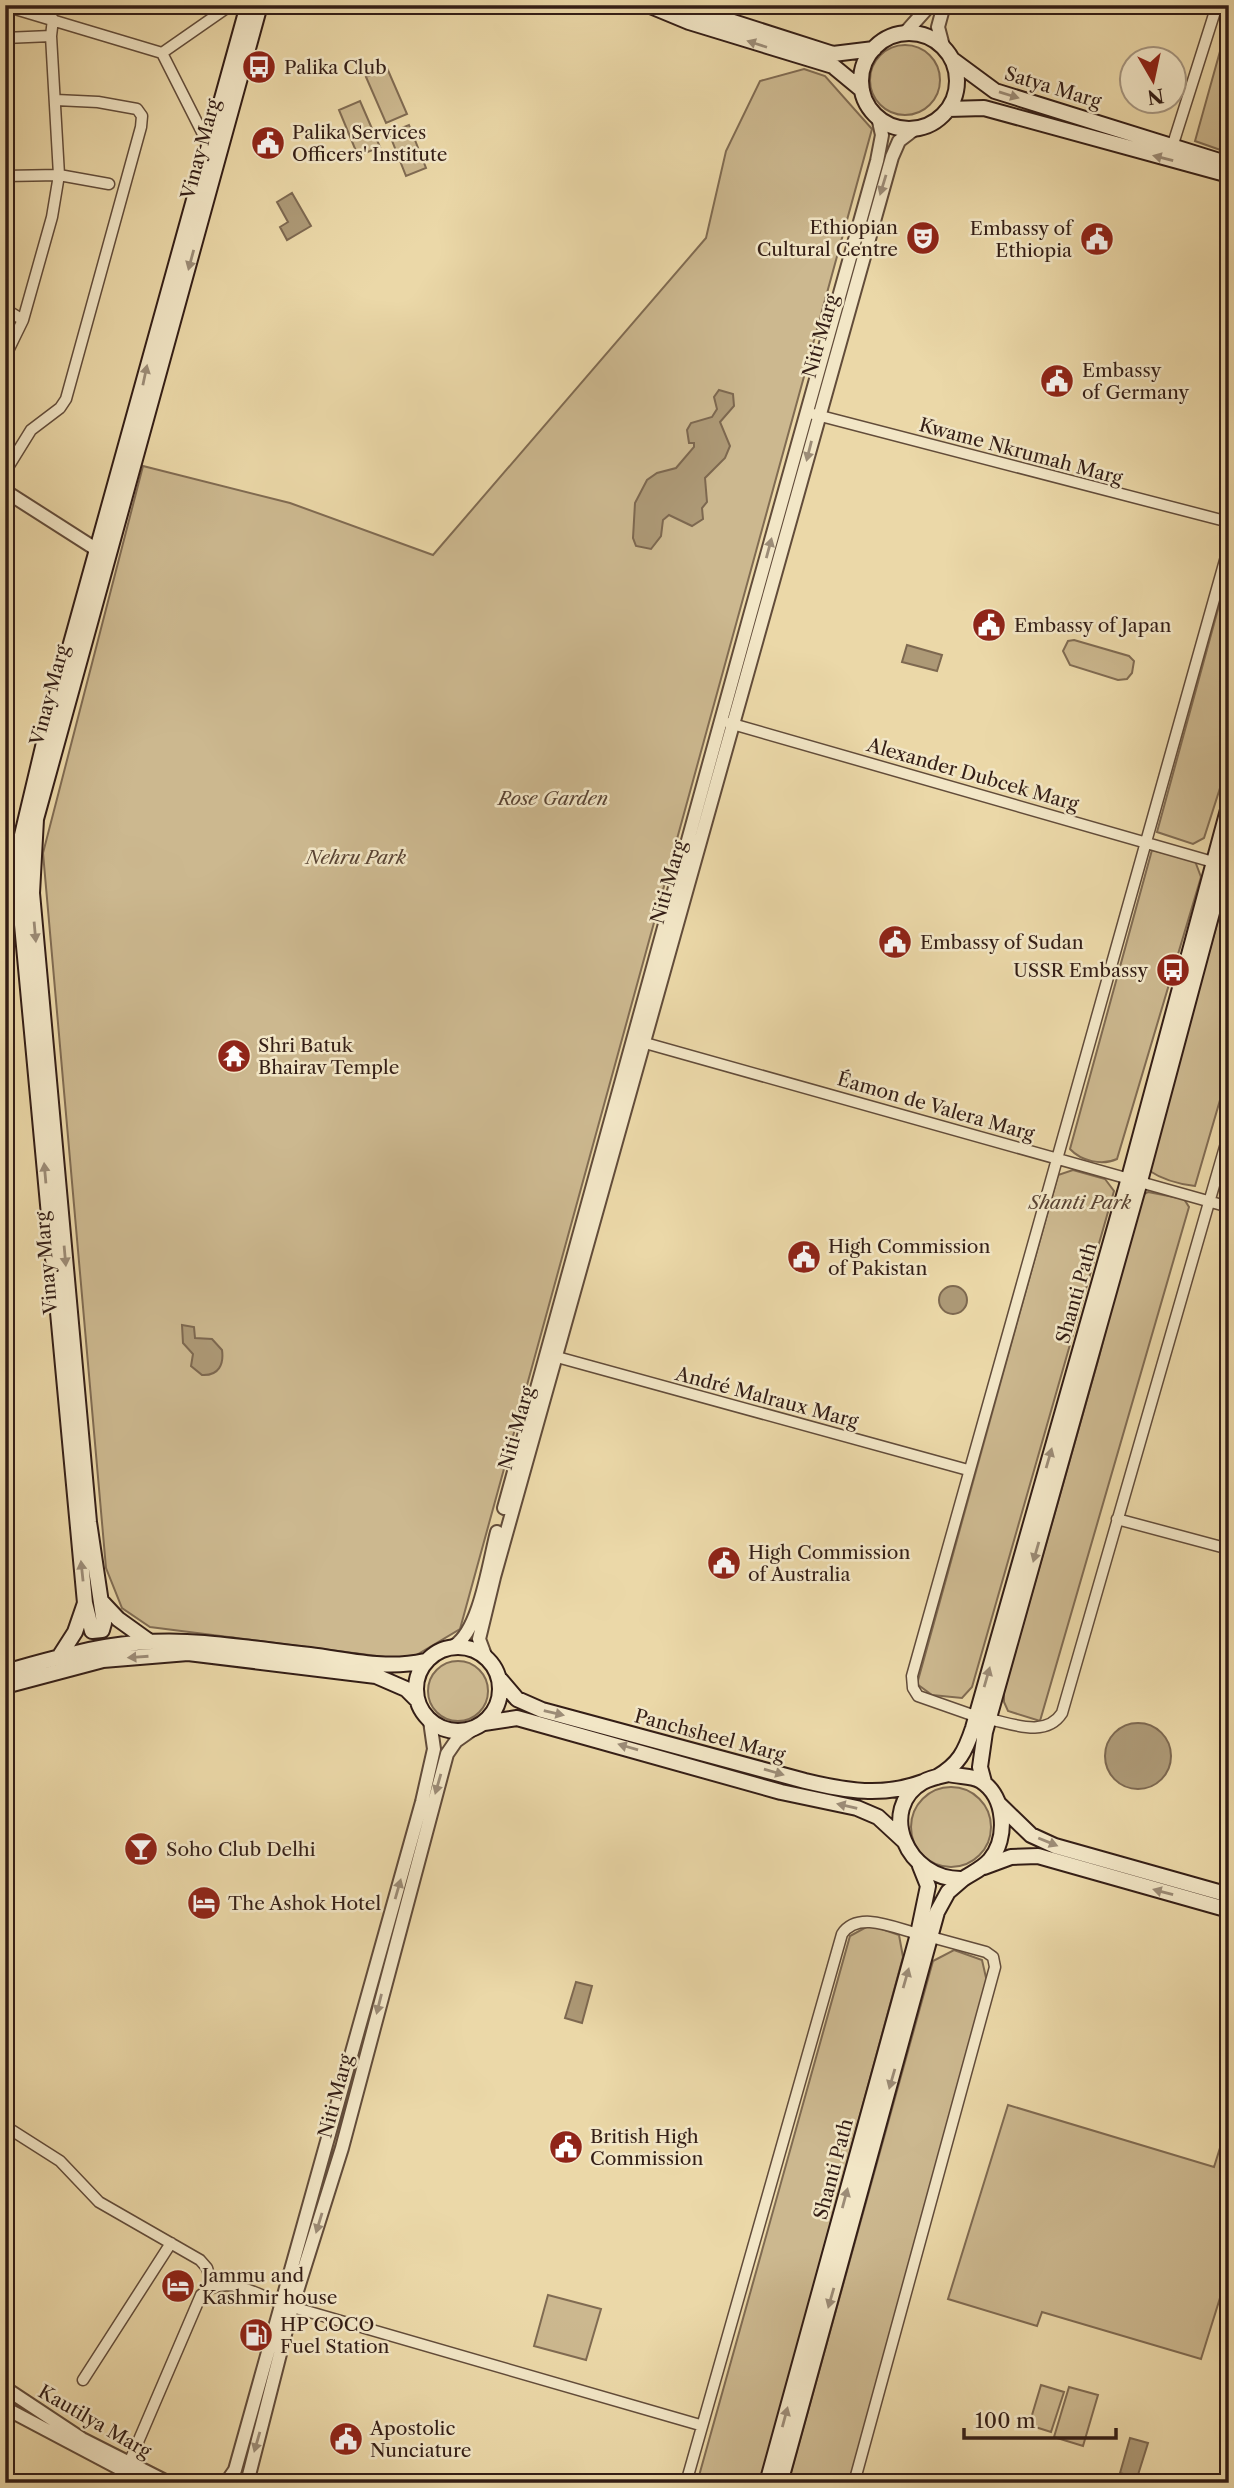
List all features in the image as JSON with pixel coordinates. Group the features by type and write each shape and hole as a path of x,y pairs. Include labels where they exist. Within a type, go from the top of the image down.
{"main road":[{"name":"Vinay Marg","path":"248,5 102,553 36,819 32,858 32,893 89,1522 104,1623 102,1630 97,1633 92,1631 85,1602 20,903 22,835 47,730 102,553 177,315 260,5"},
{"path":"648,5 685,9 833,54 874,49"},
{"path":"685,9 833,66 862,90"},
{"path":"905,33 925,36 943,46 952,59 957,81 955,96 948,109 939,118 916,128 900,128 878,117 869,107 862,90 862,72 874,49 888,38 905,33"},
{"name":"Satya Marg","path":"952,59 969,75 995,91 1173,144 1229,164"},
{"name":"Satya Marg","path":"948,109 977,106 1229,175"},
{"name":"Shanti Path","path":"930,1779 951,1769 965,1754 982,1718 1222,864 1229,806"},
{"name":"Shanti Path","path":"1222,864 1229,849"},
{"name":"Vinay Marg","path":"59,1657 75,1632 85,1602"},
{"path":"102,1602 118,1619 150,1642"},
{"path":"5,1672 91,1647 150,1642 202,1643 357,1664 407,1665 425,1661"},
{"path":"5,1686 103,1660 188,1653 376,1676 406,1689 417,1700 430,1721 447,1731 478,1726 492,1715 500,1700 499,1678 485,1655 470,1648 454,1646 438,1651 425,1661 417,1675 417,1700"},
{"name":"Panchsheel Marg","path":"499,1678 507,1691 517,1699 542,1710 818,1784 866,1792 900,1791 930,1779"},
{"name":"Panchsheel Marg","path":"478,1726 517,1718 781,1792 857,1808 878,1817 904,1841"},
{"name":"Shanti Path","path":"982,1718 980,1767 984,1782"},
{"path":"1229,1895 1055,1846 1031,1835 996,1800 984,1782 972,1777 930,1779 911,1794 904,1810 904,1841 920,1866 940,1877 963,1879 983,1867 1011,1857 1038,1856 1229,1910"},
{"path":"983,1867 996,1851 1002,1831 996,1800"},
{"name":"Shanti Path","path":"780,2483 925,1936 928,1885 920,1866"},
{"name":"Shanti Path","path":"766,2483 925,1936 948,1892 963,1879"}],"street":[{"path":"162,53 231,5"},
{"path":"905,33 930,5"},
{"path":"943,46 938,27 944,5"},
{"path":"1173,144 1217,5"},
{"path":"5,6 162,53 209,146"},
{"path":"5,357 23,320 52,217 59,175 51,36 53,19"},
{"path":"5,38 51,36"},
{"path":"5,472 31,430 60,408 66,399 141,127 142,116 137,109 98,102 56,100"},
{"name":"Niti Marg","path":"454,1646 464,1640 473,1622 639,1042 811,414 877,161 882,135 878,117"},
{"name":"Niti Marg","path":"811,414 892,157 899,141 916,128"},
{"path":"5,176 59,175 109,184"},
{"path":"5,309 23,320"},
{"name":"Kwame Nkrumah Marg","path":"811,414 1229,522"},
{"path":"5,491 102,553"},
{"path":"1229,546 912,1676 913,1688 918,1696 982,1718 1027,1727 1045,1728 1056,1723 1062,1713 1229,1133"},
{"name":"Alexander Dubcek Marg","path":"727,722 1222,864"},
{"name":"Niti Marg","path":"485,1655 479,1639 485,1612 639,1042"},
{"name":"Éamon de Valera Marg","path":"639,1042 1229,1206"},
{"name":"André Malraux Marg","path":"556,1357 968,1470"},
{"path":"1117,1519 1229,1549"},
{"name":"Niti Marg","path":"247,2483 287,2306 422,1802 434,1749 430,1721"},
{"name":"Niti Marg","path":"226,2483 235,2470 287,2306 342,2148 447,1754 456,1741 478,1726"},
{"path":"686,2483 700,2425 842,1934 847,1926 856,1922 868,1922 986,1952 993,1957 995,1967 854,2483"},
{"path":"5,2126 61,2161 99,2202 200,2260 207,2268 212,2285"},
{"path":"83,2379 171,2243"},
{"path":"129,2463 201,2295 212,2285 226,2283 287,2306 700,2425"},
{"name":"Kautilya Marg","path":"5,2388 56,2424 129,2463 158,2482"},
{"name":"Kautilya Marg","path":"5,2408 158,2482"}],"green space":[{"path":"1229,19 1229,153 1195,141"},
{"path":"905,45 930,55 940,80 930,105 905,115 880,105 870,80 880,55"},
{"path":"387,68 407,114 386,123 366,77"},
{"name":"Nehru Park","path":"804,69 825,76 872,129 460,1629 408,1660 150,1627 122,1608 106,1568 43,853 143,466 290,503 433,555 706,238 726,151 760,81"},
{"path":"360,101 380,147 358,156 339,110"},
{"path":"409,125 426,168 406,176 389,133"},
{"path":"1229,569 1229,760 1204,838 1193,844 1157,832"},
{"path":"1074,640 1129,656 1134,661 1132,673 1127,679 1118,680 1070,665 1063,651 1068,641"},
{"name":"Shanti Park","path":"1152,850 1195,861 1201,877 1117,1159 1092,1161 1080,1157 1070,1149"},
{"name":"Shanti Park","path":"1229,881 1229,1069 1195,1186 1170,1181 1148,1170"},
{"name":"Shanti Park","path":"1073,1170 1105,1179 1114,1191 972,1687 962,1698 932,1695 917,1684 1058,1175"},
{"name":"Shanti Park","path":"1148,1192 1184,1199 1189,1207 1040,1721 1008,1711 1004,1692 1099,1357 1140,1196"},
{"path":"452,1661 464,1661 483,1674 488,1691 486,1703 475,1716 464,1721 452,1721 433,1708 428,1697 428,1685 441,1666"},
{"path":"951,1787 966,1790 979,1799 988,1812 991,1827 988,1842 979,1855 966,1864 951,1867 936,1864 923,1855 914,1842 911,1827 914,1812 923,1799 936,1790"},
{"path":"870,1925 899,1935 903,1957 760,2483 697,2483 850,1936"},
{"path":"954,1950 982,1960 987,1982 851,2483 788,2483 933,1961"},
{"path":"1008,2105 1214,2167 1229,2119 1229,2269 1201,2359 1042,2312 1037,2326 948,2299"},
{"path":"548,2295 601,2309 586,2360 534,2346"},
{"path":"1041,2385 1064,2392 1051,2432 1029,2425"},
{"path":"1069,2387 1098,2395 1083,2446 1054,2437"}],"shaded area":[{"path":"292,193 311,226 287,240 280,227 288,222 277,202"},
{"path":"719,390 733,394 734,406 720,422 730,446 725,458 705,478 707,502 702,508 703,519 692,526 669,515 663,520 661,536 651,549 636,546 633,538 635,503 647,480 657,473 676,468 694,447 694,443 689,443 687,430 691,423 712,417 717,409 714,397"},
{"path":"907,645 942,655 937,671 902,662"},
{"path":"953,1286 963,1290 967,1300 963,1310 953,1314 943,1310 939,1300 943,1290"},
{"path":"182,1325 194,1327 195,1338 212,1339 222,1350 221,1364 216,1371 202,1375 191,1366 193,1354 183,1343"},
{"path":"1138,1723 1161,1733 1171,1756 1161,1779 1138,1789 1115,1779 1105,1756 1115,1733"},
{"path":"576,1982 592,1986 582,2023 565,2018"},
{"path":"1130,2438 1148,2443 1137,2478 1120,2473"}],"place":[{"name":"Palika Club","path":"259,67"},
{"name":"Palika Services Officers' Institute","path":"268,143"},
{"name":"Ethiopian Cultural Centre","path":"923,238"},
{"name":"Embassy of Ethiopia","path":"1097,239"},
{"name":"Embassy of Germany","path":"1057,381"},
{"name":"Embassy of Japan","path":"989,625"},
{"name":"Embassy of Sudan","path":"895,942"},
{"name":"USSR Embassy","path":"1173,970"},
{"name":"Shri Batuk Bhairav Temple","path":"234,1056"},
{"name":"High Commission of Pakistan","path":"804,1257"},
{"name":"High Commission of Australia","path":"724,1563"},
{"name":"Soho Club Delhi","path":"141,1849"},
{"name":"The Ashok Hotel","path":"204,1903"},
{"name":"British High Commission","path":"566,2147"},
{"name":"Jammu and Kashmir house","path":"178,2286"},
{"name":"HP COCO Fuel Station","path":"256,2335"},
{"name":"Apostolic Nunciature","path":"346,2439"}],"park label":[{"name":"Rose Garden","path":"553,798"}]}
